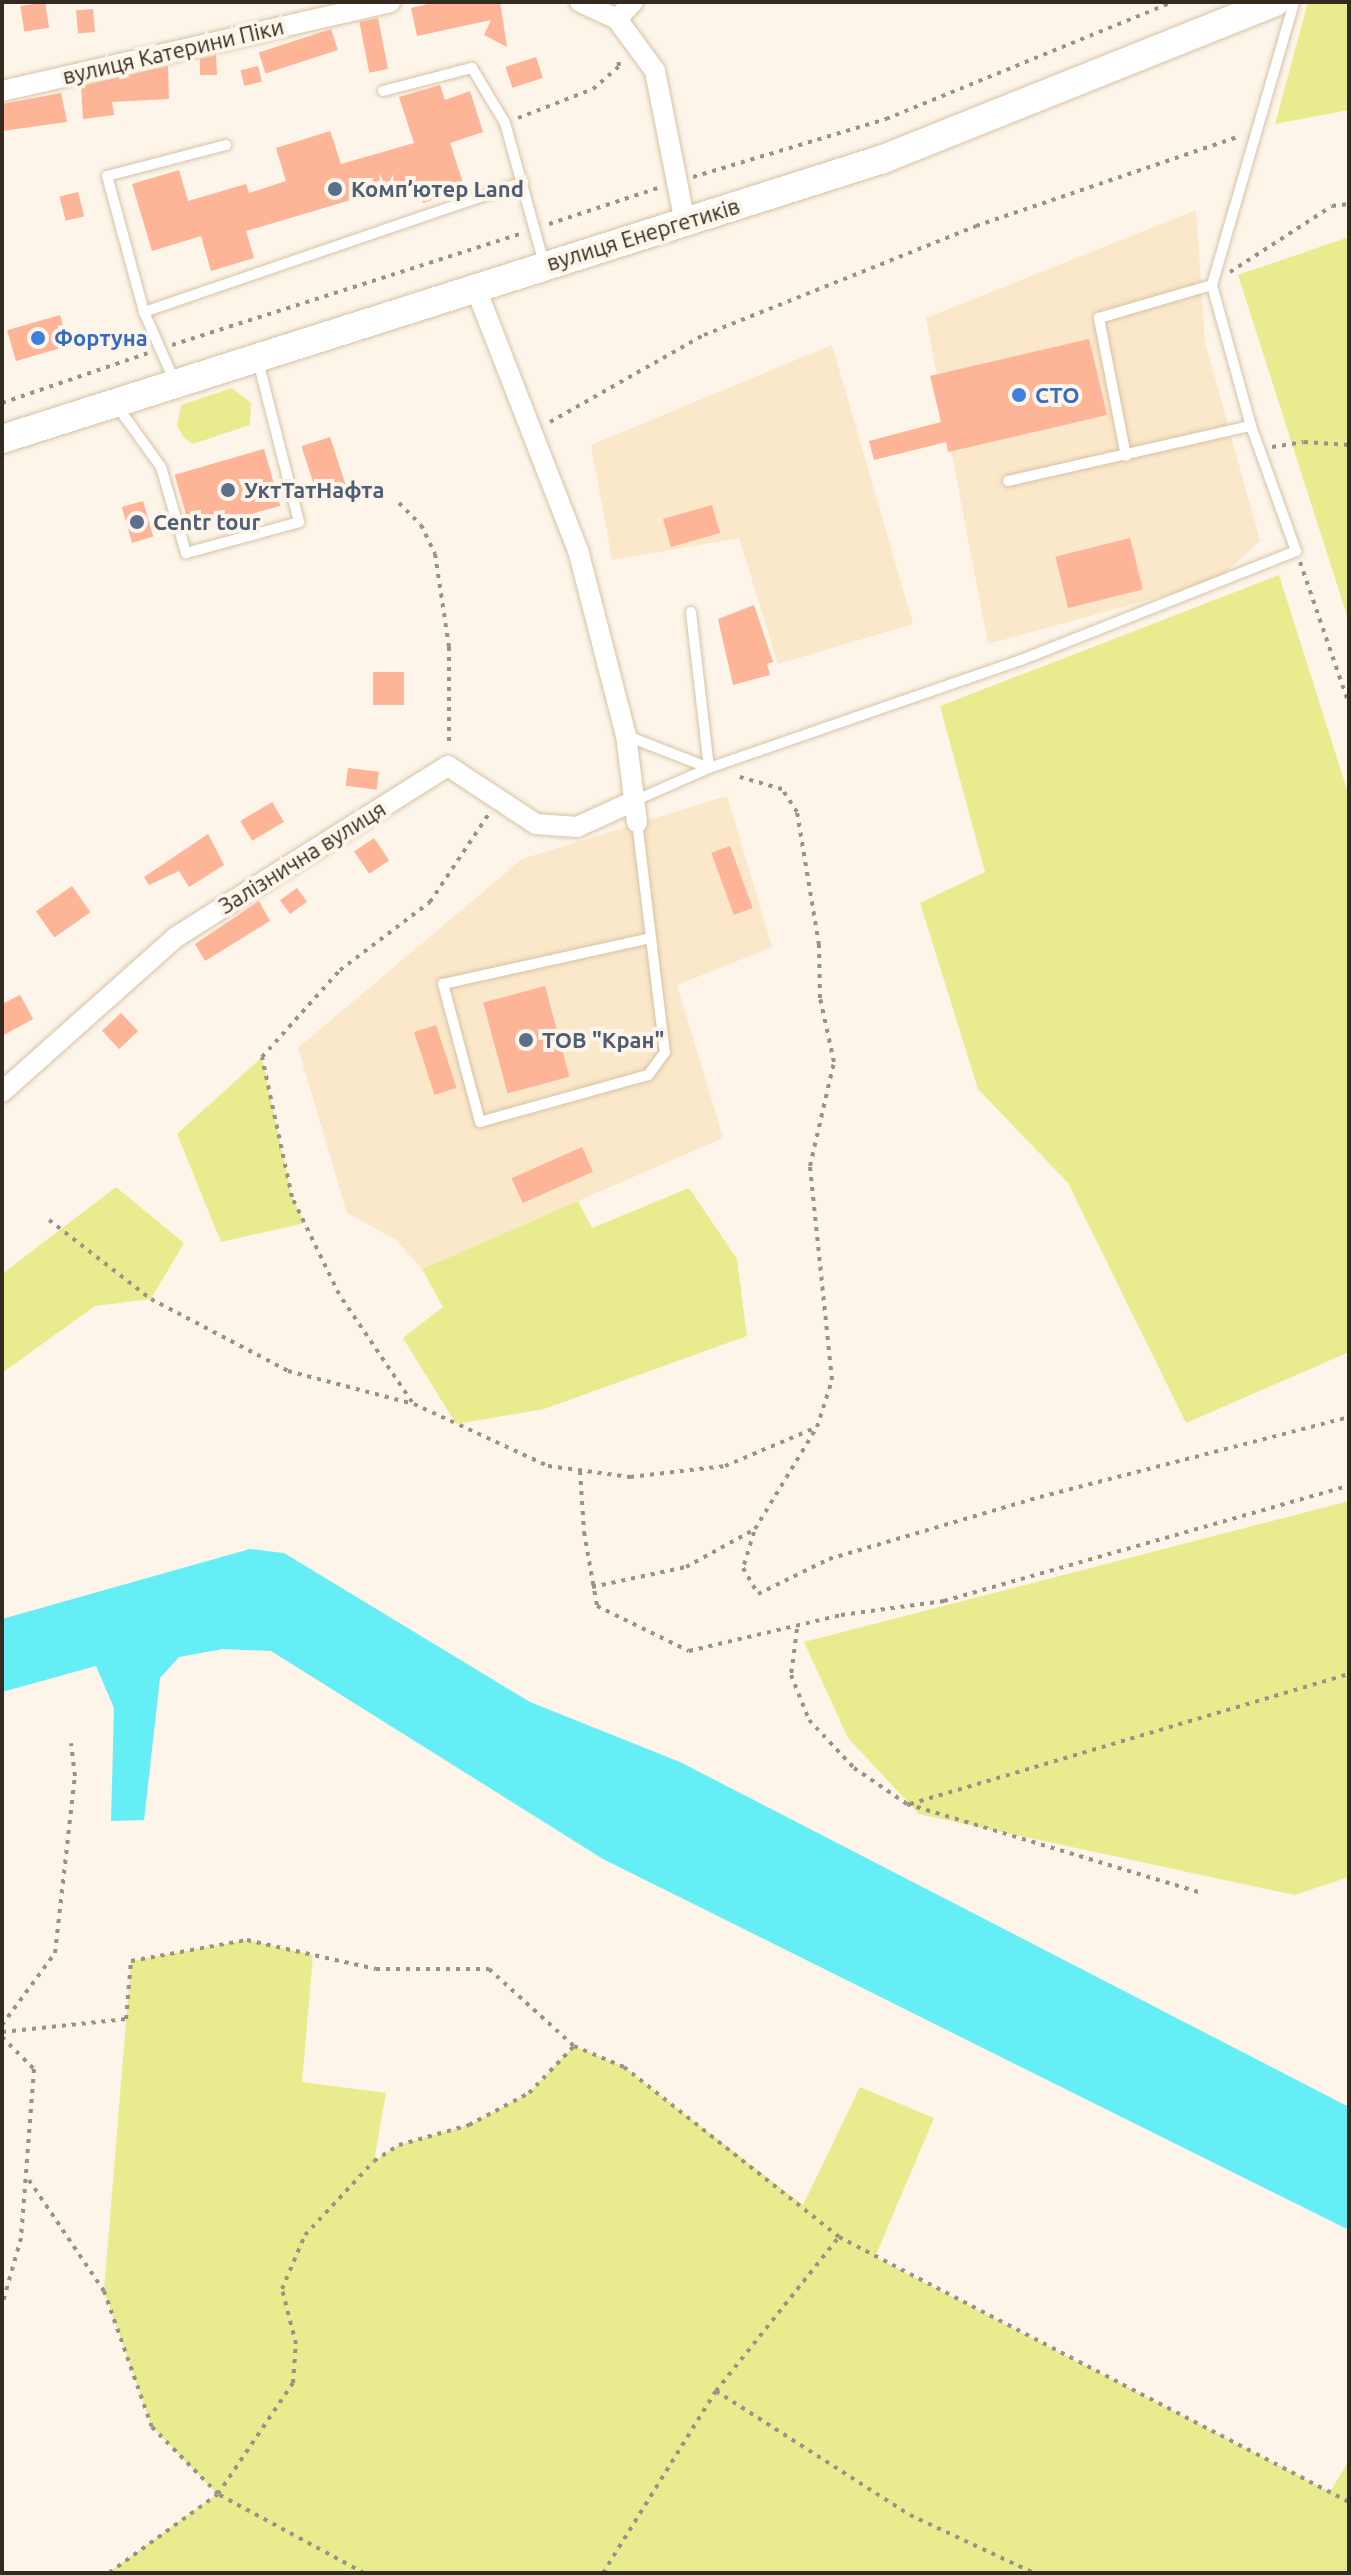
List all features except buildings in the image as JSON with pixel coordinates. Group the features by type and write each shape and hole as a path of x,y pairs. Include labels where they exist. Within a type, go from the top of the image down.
{"main road":[{"name":"вулиця Енергетиків","path":"2,439 883,159 1241,9 1275,2"}],"street":[{"name":"вулиця Катерини Піки","path":"2,91 390,2"},
{"path":"580,2 617,19 655,71 685,222"},
{"path":"617,19 633,2"},
{"path":"476,289 578,550 626,735 637,822"},
{"path":"448,766 536,824 577,827 634,801"},
{"name":"Залізнична вулиця","path":"2,1092 176,937 448,766"}],"lane":[{"path":"634,801 709,768 1021,660 1296,551 1251,426 1212,285 1261,129 1294,2"},
{"path":"383,91 472,68 505,123 545,265"},
{"path":"177,385 158,349 144,312 107,176 226,145"},
{"path":"144,312 523,182"},
{"path":"1126,456 1099,318 1212,285"},
{"path":"115,405 161,467 186,553 299,522 258,359"},
{"path":"1008,481 1251,426"},
{"path":"691,612 709,768"},
{"path":"626,735 709,768"},
{"path":"637,822 665,1052 648,1075 480,1122 443,984 650,938"}],"path":[{"path":"2,403 158,349 679,181 886,119 1172,2"},
{"path":"505,123 593,89 619,66 617,19"},
{"path":"534,431 704,335 976,226 1261,129"},
{"path":"1212,285 1332,206 1349,204"},
{"path":"1261,448 1304,442 1349,445"},
{"path":"399,503 421,525 435,554 449,647 448,766"},
{"path":"1296,551 1349,704"},
{"path":"709,768 782,789 797,812 819,945 820,998 834,1062 810,1166 832,1380 817,1427 755,1529 743,1568 758,1594 829,1559 1040,1497 1349,1417"},
{"path":"414,1404 339,1294 292,1197 262,1057 340,970 430,902 499,799"},
{"path":"49,1220 151,1299 288,1371 414,1404 548,1466 630,1477 725,1466 817,1427"},
{"path":"580,1471 592,1587 597,1606 689,1651 797,1629 841,1615 944,1601 1349,1486"},
{"path":"592,1587 686,1567 755,1529"},
{"path":"797,1629 791,1675 809,1720 854,1768 907,1804 1201,1893"},
{"path":"907,1804 1349,1674"},
{"path":"2,2025 55,1953 75,1776 71,1743"},
{"path":"2,2034 126,2019 131,1961 247,1940 376,1969 489,1969 574,2046 624,2067 839,2237 1349,2502"},
{"path":"2,2034 34,2069 29,2180 21,2238 2,2305"},
{"path":"109,2573 218,2494 293,2383 296,2344 282,2289 305,2235 374,2161 399,2145 469,2125 529,2093 574,2046"},
{"path":"29,2180 104,2291 152,2427 218,2494 364,2573"},
{"path":"603,2573 716,2391 839,2237"},
{"path":"716,2391 910,2515 1034,2573"}],"shaded area":[{"path":"1196,210 1205,342 1260,541 1215,582 988,644 926,318"},
{"path":"832,345 913,624 778,664 739,538 612,560 591,445"},
{"name":"ТОВ \"Кран\"","path":"727,796 772,947 677,985 723,1138 422,1269 395,1239 347,1213 298,1048 522,859"}],"green space":[{"path":"1308,2 1349,2 1349,110 1275,124"},
{"path":"1349,237 1349,622 1238,275"},
{"path":"232,388 251,403 250,425 193,444 184,438 177,426 181,405"},
{"path":"1279,575 1349,796 1349,1352 1186,1423 1068,1183 978,1089 920,903 985,872 940,706"},
{"path":"262,1057 292,1197 305,1223 221,1242 177,1134"},
{"path":"116,1187 184,1243 151,1299 95,1306 2,1373 2,1274"},
{"path":"689,1188 737,1259 747,1336 544,1409 456,1424 403,1338 443,1307 422,1269 578,1201 592,1228"},
{"path":"1349,1501 1349,1877 1294,1895 919,1814 848,1738 804,1642"},
{"path":"247,1940 313,1955 302,2082 386,2093 374,2161 399,2145 469,2125 529,2093 574,2046 624,2067 803,2205 860,2087 934,2118 875,2257 1330,2492 1349,2460 1349,2573 108,2573 217,2494 152,2427 104,2291 131,1961"}],"water":[{"path":"250,1549 284,1553 530,1702 680,1762 1349,2107 1349,2230 603,1859 271,1651 223,1649 179,1657 160,1678 144,1820 111,1821 114,1708 96,1666 2,1692 2,1619"}],"place":[{"name":"Комп’ютер Land","path":"335,189"},
{"name":"Фортуна","path":"38,338"},
{"name":"СТО","path":"1019,395"},
{"name":"УктТатНафта","path":"228,490"},
{"name":"Centr tour","path":"137,522"},
{"name":"ТОВ \"Кран\"","path":"526,1040"}]}
